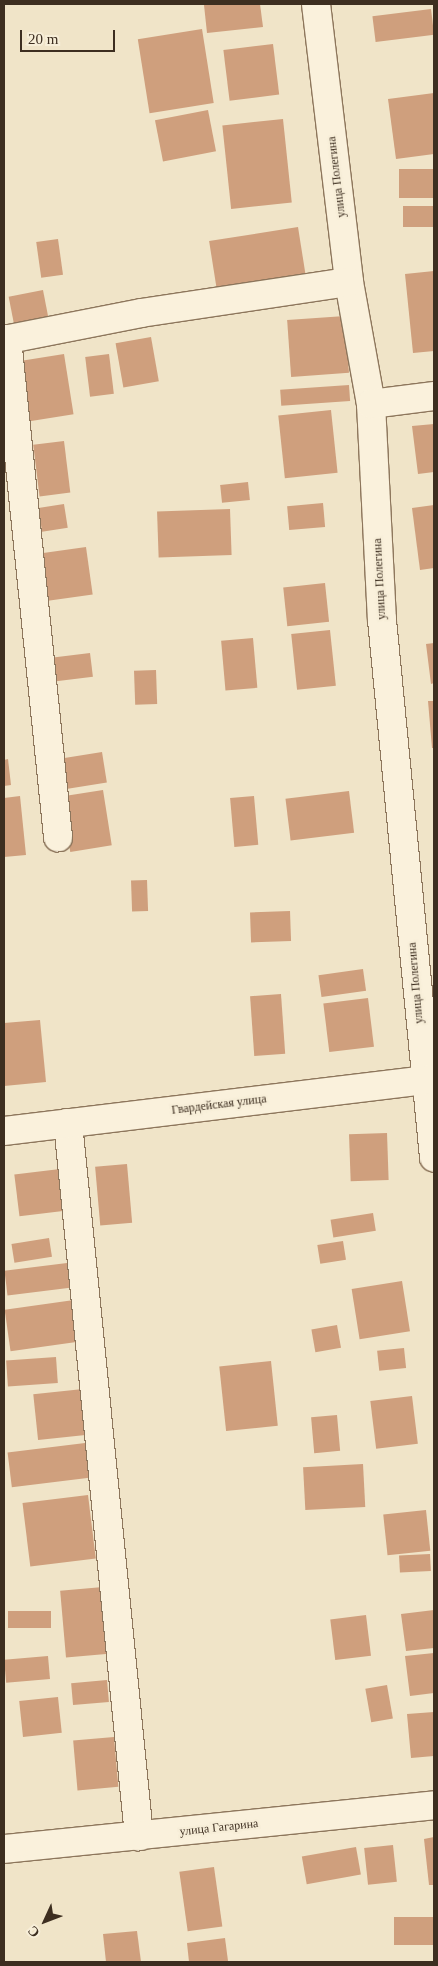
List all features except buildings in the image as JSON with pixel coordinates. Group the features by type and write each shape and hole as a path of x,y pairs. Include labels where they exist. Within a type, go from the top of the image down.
{"street":[{"name":"улица Полегина","path":"316,4 349,282 371,404 382,620 429,1080 434,1157"},
{"path":"58,837 5,340 140,313 349,282"},
{"path":"371,404 434,396"},
{"name":"Гвардейская улица","path":"4,1131 429,1080"},
{"path":"68,1123 139,1836"},
{"name":"улица Гагарина","path":"4,1849 434,1805"}]}
